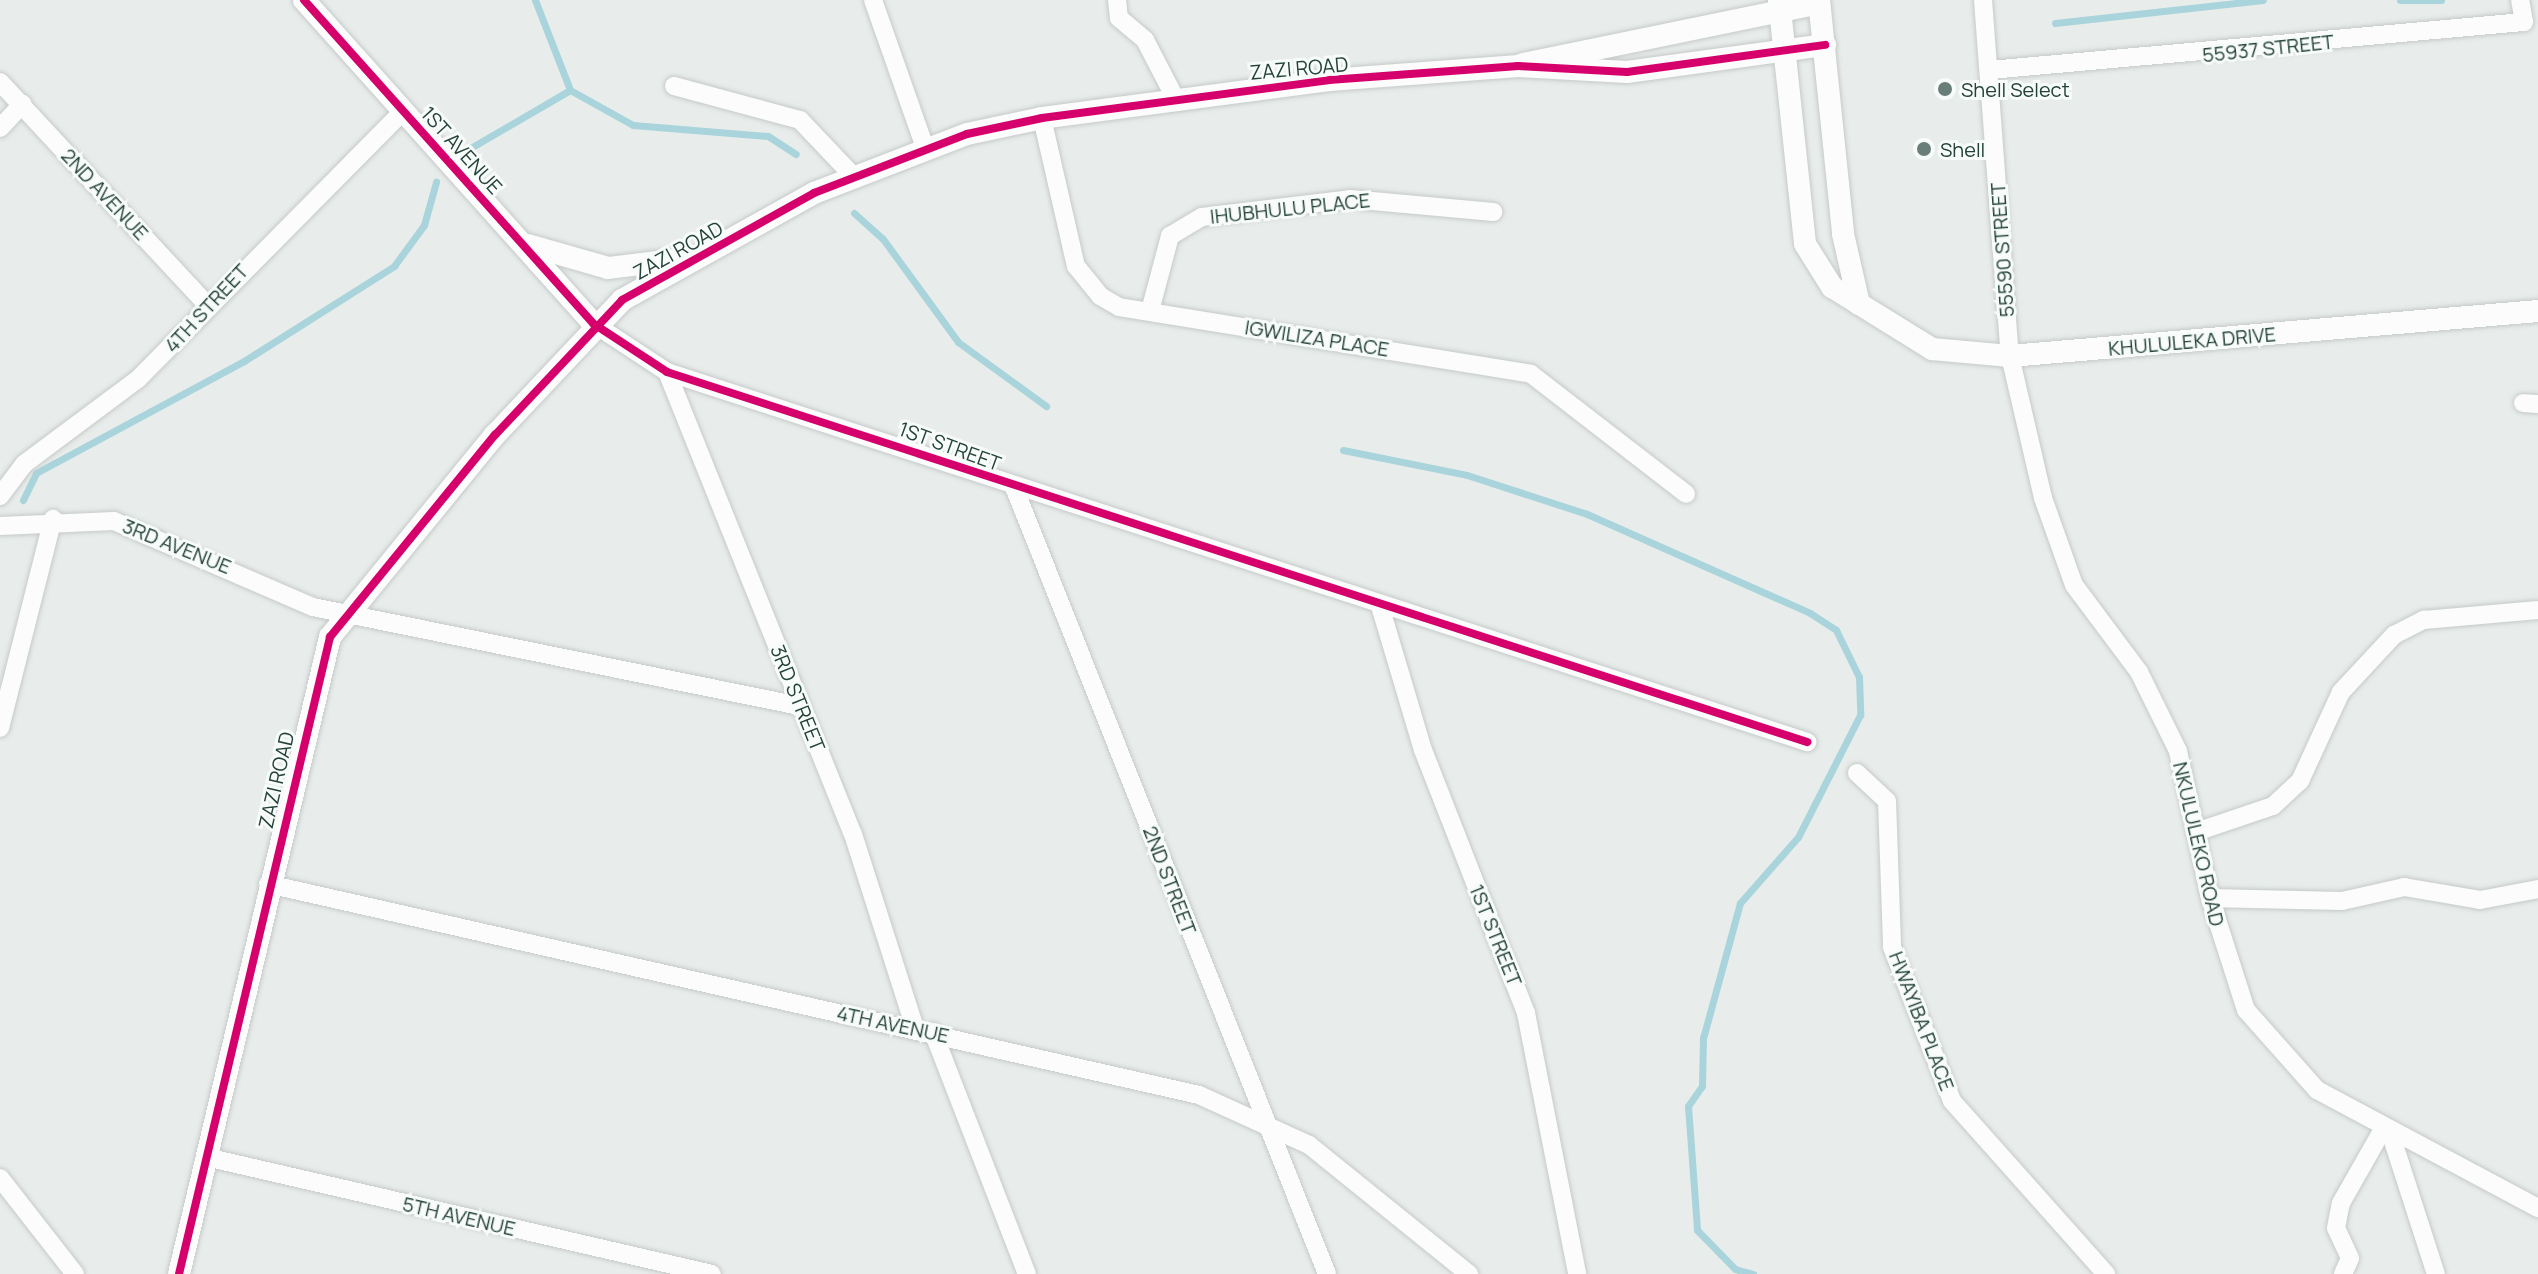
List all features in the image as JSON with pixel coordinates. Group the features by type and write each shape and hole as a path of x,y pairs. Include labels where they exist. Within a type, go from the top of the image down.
{"street":[{"name":"1ST AVENUE","path":"304,0 594,324"},
{"path":"873,0 925,148"},
{"path":"1117,0 1119,18 1145,40 1174,96"},
{"name":"55590 STREET","path":"1983,0 2010,356"},
{"name":"55937 STREET","path":"1990,70 2524,22 2520,0"},
{"path":"1819,2 1843,234 1859,304"},
{"name":"ZAZI ROAD","path":"1518,66 1549,54 1779,7 1819,2"},
{"name":"KHULULEKA DRIVE","path":"1779,7 1805,244 1832,287 1932,349 2010,356 2538,311"},
{"name":"ZAZI ROAD","path":"179,1274 316,683 345,610 594,324 689,259 854,177 925,148 1042,118 1174,96 1518,66 1627,72 1825,45"},
{"name":"2ND AVENUE","path":"0,82 208,306"},
{"path":"674,86 779,109 821,136 854,177"},
{"path":"0,128 22,104"},
{"name":"4TH STREET","path":"0,496 24,464 138,379 404,110"},
{"name":"IGWILIZA PLACE","path":"1042,118 1076,266 1100,296 1150,311 1531,374 1686,494"},
{"name":"IHUBHULU PLACE","path":"1150,311 1170,236 1202,217 1350,199 1493,212"},
{"path":"523,243 608,268 689,259"},
{"name":"1ST STREET","path":"594,324 667,372 1380,606 1807,742"},
{"name":"NKULULEKO ROAD","path":"2010,356 2043,498 2074,585 2161,710 2234,980 2257,1028 2317,1090 2387,1132 2538,1208"},
{"name":"3RD STREET","path":"667,372 853,834 924,1030 1027,1274"},
{"name":"2ND STREET","path":"1014,487 1327,1274"},
{"path":"0,728 53,519"},
{"name":"3RD AVENUE","path":"0,526 53,519 138,528 313,607 345,610 644,679 799,706"},
{"name":"1ST STREET","path":"1380,606 1423,750 1526,1013 1577,1274"},
{"path":"2196,832 2273,806 2300,781 2341,692 2394,635 2424,620 2538,610"},
{"name":"HWAYIBA PLACE","path":"1857,773 1887,801 1892,947 1952,1101 2106,1274"},
{"name":"4TH AVENUE","path":"268,884 924,1030 1199,1095 1309,1145 1469,1274"},
{"path":"2210,898 2342,901 2404,887 2480,900 2538,889"},
{"path":"2343,1274 2350,1258 2336,1228 2341,1203 2387,1132"},
{"path":"2387,1132 2436,1274"},
{"name":"5TH AVENUE","path":"206,1157 712,1274"},
{"path":"0,1178 75,1274"}],"waterway":[{"path":"535,0 570,90 633,125 768,136 796,154"},
{"path":"2055,23 2263,0"},
{"path":"2400,0 2441,0"},
{"path":"467,150 570,90"},
{"path":"23,500 36,473 244,361 394,266 424,225 436,182"},
{"path":"854,213 883,239 958,342 1046,406"},
{"path":"1343,450 1467,475 1587,514 1810,613 1836,630 1859,677 1860,715 1798,837 1740,903 1703,1038 1702,1086 1688,1106 1697,1230 1735,1269 1753,1274"}],"cycle path":[{"path":"304,0 594,324 667,372 1807,742"},
{"path":"179,1274 330,637 495,435 622,300 814,193 967,134 1042,118 1329,80 1518,66 1627,72 1825,45"}],"place":[{"name":"Shell Select","path":"1945,89"},
{"name":"Shell","path":"1924,149"}]}
